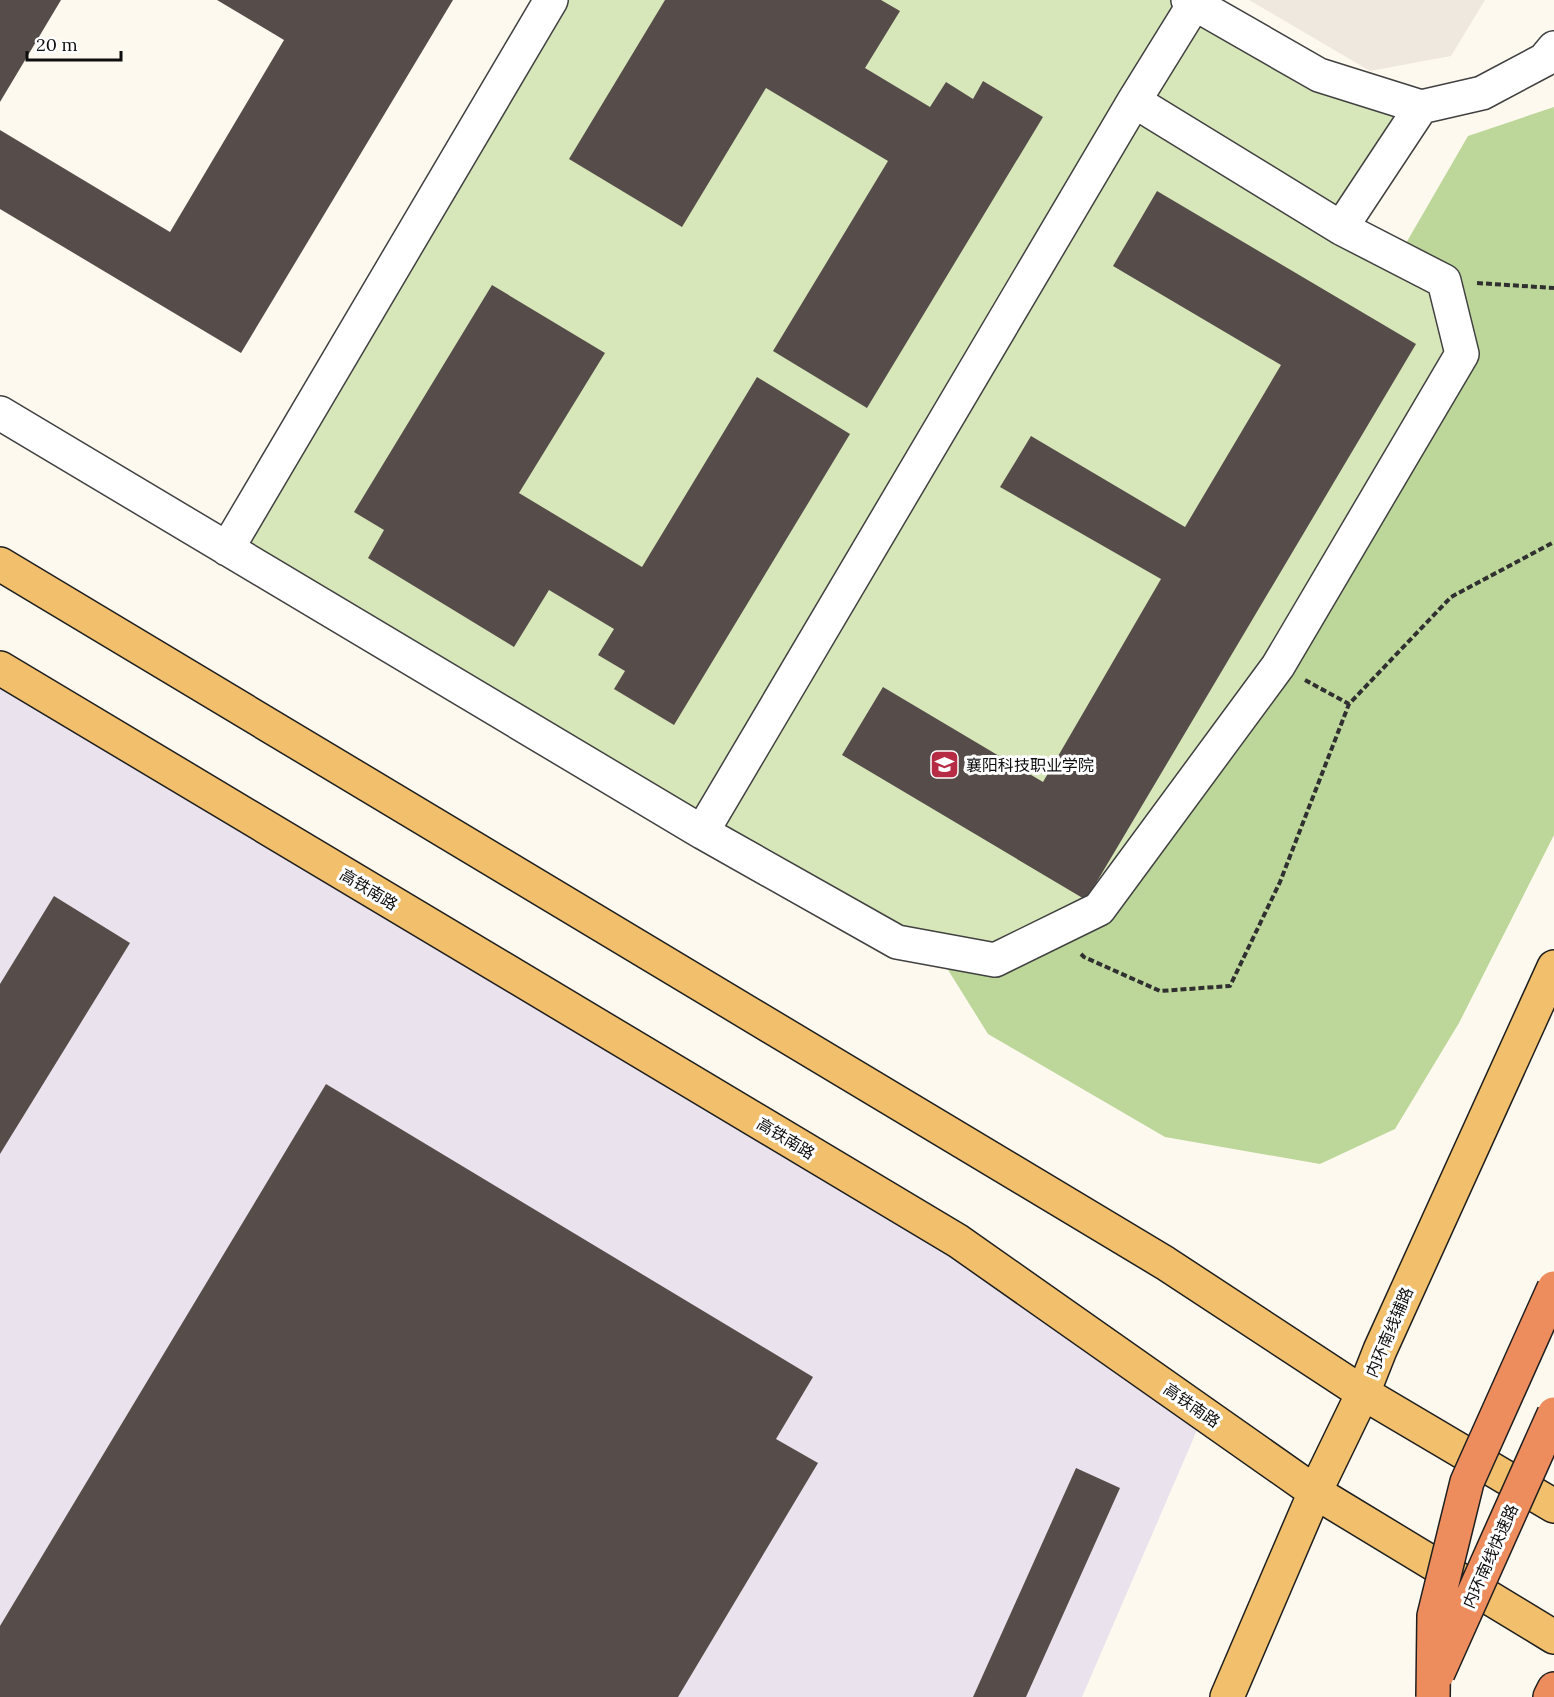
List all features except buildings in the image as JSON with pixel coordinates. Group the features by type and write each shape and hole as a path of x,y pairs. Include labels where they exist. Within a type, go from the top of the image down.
{"highway":[{"path":"1433,1697 1434,1616 1467,1482 1554,1288"},
{"name":"内环南线快速路","path":"1427,1697 1554,1414"},
{"path":"1550,1697 1554,1689"}],"main road":[{"path":"0,564 1165,1263 1364,1393 1554,1506"},
{"name":"高铁南路","path":"0,668 958,1241 1315,1492 1554,1637"},
{"name":"内环南线辅路","path":"1227,1697 1315,1492 1364,1393 1380,1350 1554,968"}],"lane":[{"path":"227,549 551,0"},
{"path":"702,832 1191,2 1320,75 1421,107 1482,93 1544,60 1554,48"},
{"path":"0,413 702,832 897,942 995,960 1099,909 1278,666 1462,354 1444,281 1341,228 1134,101"},
{"path":"1341,228 1421,107"}],"path":[{"path":"1444,281 1554,288"},
{"path":"1060,928 1084,957 1160,991 1230,986 1280,882 1349,704 1451,597 1554,542"},
{"path":"1278,666 1349,704"}],"shaded area":[{"path":"1249,0 1485,0 1451,56 1370,71"},
{"path":"0,668 958,1241 1204,1414 1082,1697 0,1697"}],"green space":[{"path":"551,0 1188,0 1421,107 1341,227 1444,281 1462,354 1278,666 1099,909 995,960 897,942 227,549"},
{"path":"1554,107 1554,835 1459,1023 1395,1129 1320,1164 1165,1137 988,1034 935,949 995,960 1099,909 1278,666 1462,354 1444,281 1398,257 1468,136"}],"place":[{"name":"襄阳科技职业学院","path":"945,765"}]}
